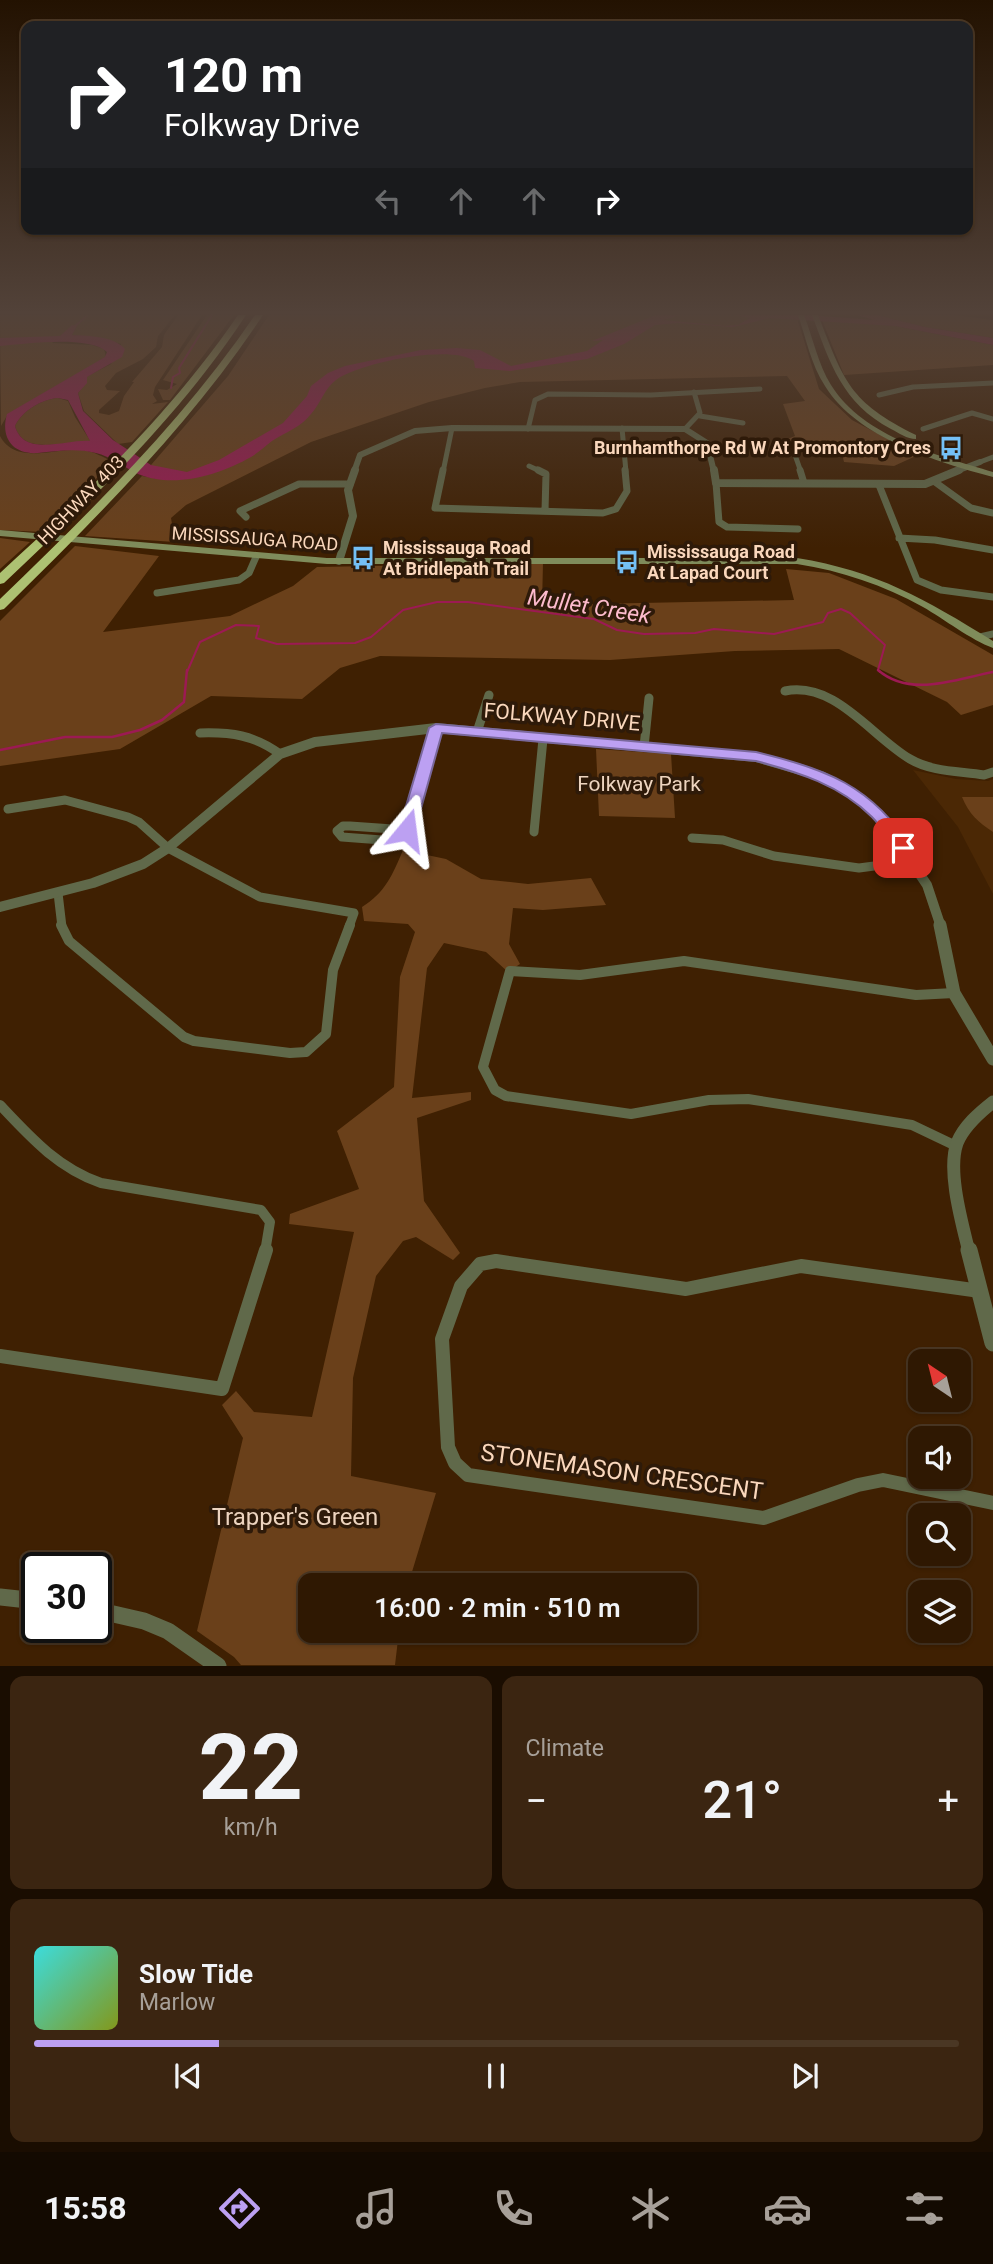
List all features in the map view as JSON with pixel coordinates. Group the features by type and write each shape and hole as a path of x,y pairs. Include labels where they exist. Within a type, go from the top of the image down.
{"highway":[{"name":"HIGHWAY 403","path":"0,580 77,509 187,393"},
{"name":"HIGHWAY 403","path":"0,606 97,511 203,393"}],"main road":[{"path":"834,393 868,424 920,449 993,475"},
{"path":"850,393 877,418 915,439 993,466"},
{"name":"MISSISSAUGA ROAD","path":"0,533 256,557 339,561 743,560 816,563 852,571 890,585 993,645"}],"street":[{"path":"528,429 535,400 541,396 683,393"},
{"path":"684,429 700,416 702,409 694,393"},
{"path":"879,395 889,393"},
{"path":"923,429 972,413 993,419"},
{"path":"700,416 743,423"},
{"path":"452,428 435,508 603,513 615,509 627,491 622,428"},
{"path":"339,561 353,516 347,496 363,452 415,431 452,428 684,429 705,439 709,445 719,522 727,527 798,529"},
{"path":"795,455 804,483"},
{"path":"716,483 879,485 935,482 993,457"},
{"path":"529,466 546,474 545,511"},
{"path":"935,482 971,508 993,513"},
{"path":"246,517 240,511 293,485 350,484"},
{"path":"879,485 917,580 941,590 993,597"},
{"path":"899,538 935,540 993,550"},
{"path":"157,593 239,580 249,573 256,557"},
{"path":"980,638 993,634"},
{"path":"785,691 804,689 838,705 856,715 912,760 985,775 993,772"},
{"path":"477,732 489,695"},
{"path":"644,747 649,698"},
{"path":"407,830 343,826 337,831 342,837 395,841 404,839 407,830 436,728"},
{"name":"FOLKWAY DRIVE","path":"0,906 93,883 143,864 168,848 280,754 323,740 436,728 756,757 803,768 821,776 842,786 879,814 912,861 933,900 954,993 993,1059"},
{"path":"200,733 250,735 260,738 280,754"},
{"path":"534,832 543,738"},
{"path":"8,809 52,801 76,802 139,822 168,848 260,897 354,913 333,970 326,1034 306,1052 263,1049 184,1037 69,942 60,923 58,893"},
{"path":"692,838 723,840 774,856 859,868 912,861"},
{"path":"954,993 916,995 684,961 580,975 510,971 483,1067 495,1090 506,1096 631,1114 709,1100 748,1099 912,1125 956,1146"},
{"path":"993,1102 972,1122 956,1146 958,1187 993,1343"},
{"path":"0,1105 61,1167 78,1176 101,1183 261,1210 270,1222 269,1240 222,1389 0,1356"},
{"name":"STONEMASON CRESCENT","path":"980,1291 801,1266 686,1289 496,1261 480,1264 461,1286 442,1339 447,1433 448,1447 455,1463 468,1475 746,1516 764,1518 858,1485 883,1480 993,1503"},
{"path":"1,1600 21,1601"},
{"path":"112,1614 144,1621 168,1631 218,1665"}],"shaded area":[{"path":"44,393 78,393 83,411 113,440 151,465 187,472 219,460 283,423 308,393 325,393 307,419 254,455 211,474 181,480 138,474 107,457 89,451 29,453 15,448 5,430 7,414","holes":["58,398 68,400 90,441 37,444 27,442 15,426 27,411 39,403"]},
{"path":"913,770 956,779 993,779 993,894 958,827"}],"green space":[{"path":"1,393 45,393 8,414 1,426"},
{"path":"78,393 118,393 99,410 99,413 109,415 119,411 126,393 154,393 157,401 152,404 168,402 132,442 118,444 84,411"},
{"path":"160,393 175,393 170,400 163,400"},
{"path":"214,393 466,393 429,402 311,442 186,505 171,518 175,542 85,536 142,476 159,479 151,465"},
{"path":"799,393 823,393 852,420 918,455 894,466 844,462 841,449 790,445 785,440 795,436 783,404 805,401"},
{"path":"58,398 68,401 91,442 48,445 27,442 20,436 15,426 22,415 39,403"},
{"path":"0,436 7,445 26,453 83,450 113,462 42,532 0,530"},
{"path":"0,538 30,542 0,569"},
{"path":"75,546 159,556 103,632 230,616 293,586 317,567 543,563 542,605 794,600 786,569 829,573 896,599 993,655 993,705 961,715 947,702 839,649 735,651 610,660 380,656 340,668 302,699 211,696 120,749 0,766 0,621"},
{"name":"Folkway Park","path":"596,749 671,754 675,818 599,816"},
{"path":"962,797 993,797 993,832 974,817"},
{"name":"Trapper's Green","path":"403,850 446,859 481,879 528,884 591,878 606,905 543,910 513,908 509,944 520,964 508,972 486,952 444,943 427,968 412,1098 471,1092 471,1100 417,1118 424,1201 460,1253 453,1260 416,1237 403,1241 376,1276 353,1378 351,1476 436,1493 412,1573 298,1573 298,1643 398,1643 395,1665 241,1665 197,1631 243,1438 222,1405 236,1391 254,1412 312,1417 354,1232 289,1224 290,1214 359,1189 337,1131 394,1087 400,977 415,932 408,924 364,921 362,907 370,902 392,875"}],"waterway":[{"name":"Mullet Creek","path":"187,672 200,642 236,625 259,626 256,638 277,644 355,643 371,637 403,610 437,602 468,602 594,619 617,630 644,634 695,633 714,629 774,634 823,622 828,613 841,609 850,613 885,645 878,670"},
{"name":"Mullet Creek","path":"0,750 65,737 112,737 140,730 162,720 184,702 187,670"},
{"name":"Mullet Creek","path":"878,670 904,683 919,685 949,682 993,672"}],"place":[{"name":"Burnhamthorpe Rd W At Promontory Cres","path":"951,448"},
{"name":"Mississauga Road At Bridlepath Trail","path":"363,558"},
{"name":"Mississauga Road At Lapad Court","path":"627,562"}],"route":[{"path":"407,830 436,728 756,757 803,768 842,786 879,814 903,848"}]}
